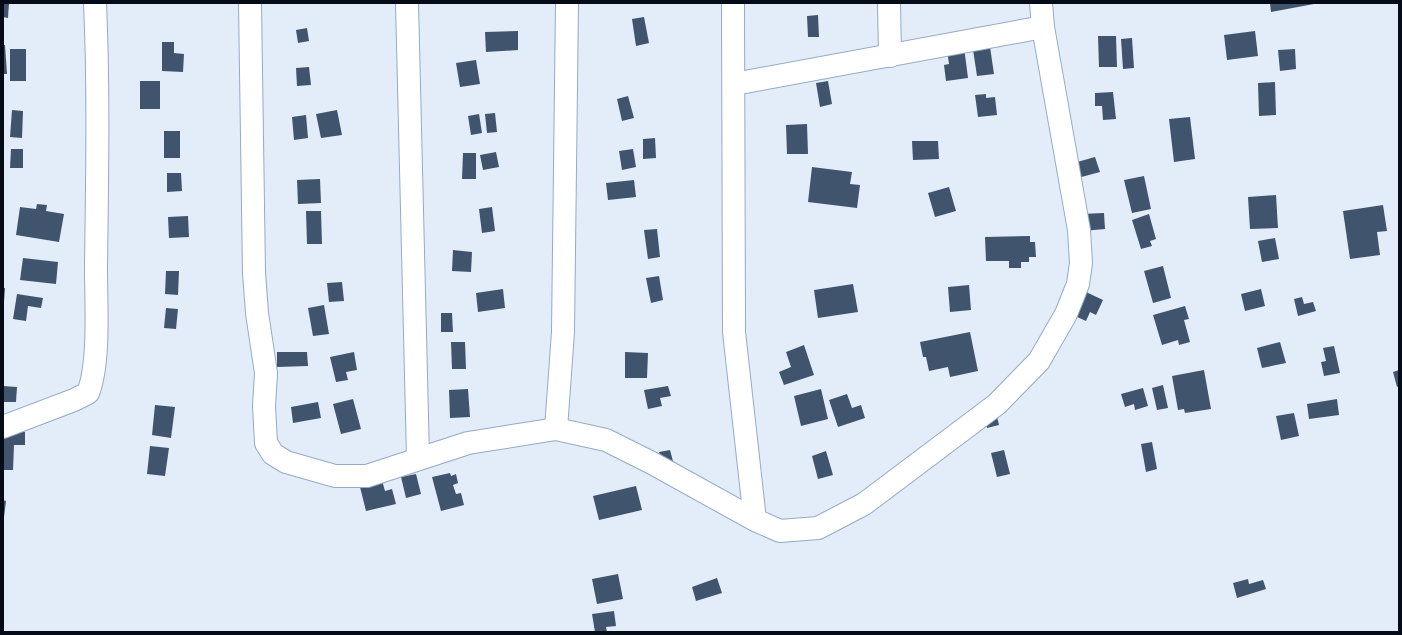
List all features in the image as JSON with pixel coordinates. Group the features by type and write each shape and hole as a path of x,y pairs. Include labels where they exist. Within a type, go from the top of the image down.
{"street":[{"path":"3,427 74,400 88,392 93,380 98,81 95,3"},
{"path":"250,3 254,273 256,313 266,373 264,406 266,443 273,454 286,462 335,476 367,476 418,458 468,443 556,429 606,440 652,463 755,520 780,531 818,528 864,504 997,404 1039,361 1062,321 1078,284 1081,263 1079,230 1043,27 1041,3"},
{"path":"407,3 418,458"},
{"path":"556,429 563,332 567,3"},
{"path":"733,3 734,332 755,520"},
{"path":"889,3 890,56"},
{"path":"734,84 1043,27"}],"building":[{"path":"3,3 9,3 8,18 3,17"},
{"path":"1270,3 1314,3 1314,4 1271,12"},
{"path":"818,15 819,37 808,37 807,16"},
{"path":"644,17 649,43 636,46 632,19"},
{"path":"307,28 309,41 298,43 296,30"},
{"path":"518,31 518,50 486,52 485,32"},
{"path":"1255,31 1258,56 1227,60 1224,35"},
{"path":"1098,36 1116,36 1117,67 1099,67"},
{"path":"1132,38 1134,68 1123,69 1121,39"},
{"path":"989,40 994,74 977,76 972,43"},
{"path":"162,42 174,42 174,53 184,54 183,72 162,71"},
{"path":"3,45 5,45 7,74 3,74"},
{"path":"964,47 968,78 946,81 944,65 949,64 947,50"},
{"path":"10,49 26,49 26,81 10,81"},
{"path":"1295,49 1296,69 1280,71 1278,50"},
{"path":"476,60 480,84 460,87 456,63"},
{"path":"309,67 311,85 297,86 296,68"},
{"path":"140,81 160,81 160,109 140,109"},
{"path":"828,81 832,104 820,107 816,83"},
{"path":"1275,82 1276,115 1259,116 1258,83"},
{"path":"1113,92 1116,119 1103,120 1102,106 1095,106 1095,93"},
{"path":"986,94 986,98 995,97 997,115 978,117 975,95"},
{"path":"628,96 634,118 622,121 617,99"},
{"path":"12,110 23,111 22,138 10,137"},
{"path":"337,110 342,135 321,138 316,114"},
{"path":"495,113 497,132 487,133 485,114"},
{"path":"479,114 482,133 471,135 468,116"},
{"path":"306,115 308,138 294,140 292,117"},
{"path":"1190,117 1195,159 1174,162 1169,119"},
{"path":"807,124 808,154 787,154 786,125"},
{"path":"164,131 180,131 180,158 164,158"},
{"path":"655,138 656,158 643,159 643,139"},
{"path":"912,141 938,141 939,159 913,160"},
{"path":"11,149 23,149 23,168 10,168"},
{"path":"633,149 636,167 622,170 619,151"},
{"path":"496,152 499,167 483,170 480,155"},
{"path":"463,153 476,153 476,179 462,179"},
{"path":"1095,157 1100,172 1074,179 1070,164"},
{"path":"812,167 852,172 850,184 860,185 857,208 808,202"},
{"path":"167,173 181,173 182,191 167,192"},
{"path":"1144,176 1151,209 1132,213 1124,180"},
{"path":"320,179 321,203 298,204 297,180"},
{"path":"634,180 636,197 608,200 606,183"},
{"path":"949,187 956,211 935,217 928,193"},
{"path":"1276,195 1278,228 1250,229 1248,197"},
{"path":"37,204 47,205 46,211 64,214 59,242 16,235 20,207 36,209"},
{"path":"1383,205 1387,231 1377,232 1380,255 1350,259 1343,211"},
{"path":"492,207 495,231 482,233 479,209"},
{"path":"306,211 321,211 322,244 307,244"},
{"path":"1104,213 1105,229 1083,231 1081,214"},
{"path":"1149,214 1156,239 1150,241 1152,246 1141,249 1132,220"},
{"path":"188,216 189,237 169,238 168,217"},
{"path":"657,229 660,257 648,259 644,230"},
{"path":"1030,236 1030,242 1035,242 1036,257 1029,257 1029,262 1021,262 1021,268 1009,268 1009,261 986,261 985,237"},
{"path":"1275,238 1279,259 1262,262 1258,241"},
{"path":"453,250 472,252 471,272 452,271"},
{"path":"23,258 58,262 56,284 20,280"},
{"path":"1163,266 1171,298 1153,303 1144,271"},
{"path":"166,271 179,271 178,295 165,294"},
{"path":"659,276 663,300 651,303 646,278"},
{"path":"342,282 344,301 329,302 327,283"},
{"path":"853,284 858,312 818,318 814,290"},
{"path":"969,285 971,310 950,312 948,287"},
{"path":"3,288 5,288 4,302 3,302"},
{"path":"503,289 505,308 478,312 476,293"},
{"path":"1261,289 1265,306 1245,311 1241,294"},
{"path":"1086,292 1103,300 1096,315 1090,312 1086,321 1075,316"},
{"path":"17,294 43,298 41,308 28,306 26,321 13,319"},
{"path":"1302,297 1304,304 1313,302 1316,311 1298,316 1294,299"},
{"path":"324,305 329,334 313,336 308,308"},
{"path":"1185,306 1189,319 1184,320 1190,342 1179,345 1178,340 1162,345 1153,315"},
{"path":"166,308 178,309 176,329 164,328"},
{"path":"441,313 452,313 453,332 441,332"},
{"path":"970,332 978,371 950,377 948,367 929,371 926,357 923,357 920,342"},
{"path":"451,342 465,342 466,369 452,369"},
{"path":"1280,342 1286,363 1262,368 1257,348"},
{"path":"804,345 814,375 784,385 779,372 791,367 786,352"},
{"path":"1334,346 1340,373 1324,376 1321,362 1326,361 1323,348"},
{"path":"277,352 307,352 308,366 277,367"},
{"path":"354,352 357,370 346,372 348,380 336,382 330,357"},
{"path":"625,352 648,353 647,378 625,378"},
{"path":"1204,370 1211,409 1185,413 1184,409 1178,410 1172,376"},
{"path":"1399,370 1399,386 1397,387 1393,372"},
{"path":"1163,385 1168,408 1157,410 1152,388"},
{"path":"3,386 17,387 16,402 3,402"},
{"path":"668,386 671,396 660,398 662,406 648,409 644,390"},
{"path":"1143,388 1148,406 1135,410 1134,404 1125,407 1121,394"},
{"path":"468,389 470,417 450,418 449,390"},
{"path":"821,389 828,419 801,426 794,396"},
{"path":"847,394 852,408 861,405 865,418 838,427 829,400"},
{"path":"353,399 361,429 341,434 333,404"},
{"path":"1337,399 1339,415 1309,419 1307,404"},
{"path":"318,402 321,418 293,423 291,407"},
{"path":"994,404 999,425 987,428 982,407"},
{"path":"155,405 175,407 171,438 152,435"},
{"path":"1294,413 1299,436 1281,440 1276,416"},
{"path":"3,431 25,432 25,445 14,445 13,470 3,470"},
{"path":"1152,442 1157,469 1146,472 1141,444"},
{"path":"150,446 169,448 165,476 147,474"},
{"path":"670,450 674,465 663,468 659,452"},
{"path":"1004,450 1010,474 997,477 991,453"},
{"path":"826,451 833,475 818,479 812,456"},
{"path":"450,473 451,476 456,474 458,483 453,485 456,494 461,493 464,505 441,511 432,477"},
{"path":"416,474 421,494 406,498 401,477"},
{"path":"381,477 385,491 392,489 396,504 366,511 359,483"},
{"path":"636,486 642,510 599,520 593,496"},
{"path":"3,500 6,501 4,517 3,517"},
{"path":"618,574 623,599 597,604 592,579"},
{"path":"717,578 722,593 696,601 692,587"},
{"path":"1248,579 1249,584 1263,580 1266,589 1237,598 1233,583"},
{"path":"614,611 616,626 606,627 607,632 595,632 592,614"}]}
